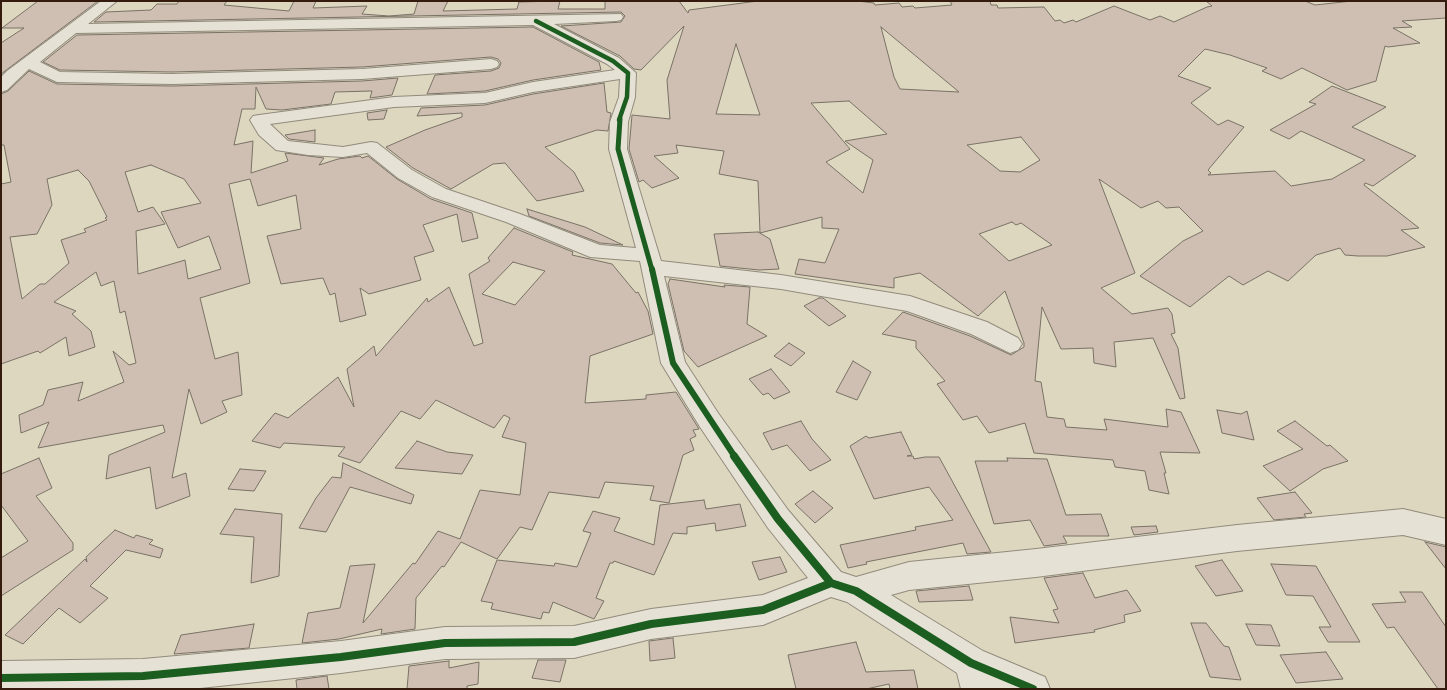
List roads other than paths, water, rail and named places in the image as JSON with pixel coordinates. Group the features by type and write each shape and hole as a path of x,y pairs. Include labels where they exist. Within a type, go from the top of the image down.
{"street":[{"path":"1,87 13,74 76,29 110,1"},
{"path":"76,29 536,21 616,17"},
{"path":"536,21 613,61 628,73"},
{"path":"32,61 33,65 56,77 172,79 362,74 491,64"},
{"path":"628,73 627,97 619,122 618,149 650,260 673,363 709,420 778,519 844,587 975,676 1033,689"},
{"path":"628,73 533,87 485,98 394,102 259,120 265,131 282,146 343,152 371,147 404,174 439,193 513,218 597,252 650,260 674,271 781,282 910,304 979,328 1010,344"},
{"path":"1,678 143,676 201,672 445,643 574,642 651,624 763,610 844,587 909,576 1036,564 1237,538 1403,522 1446,532"}]}
